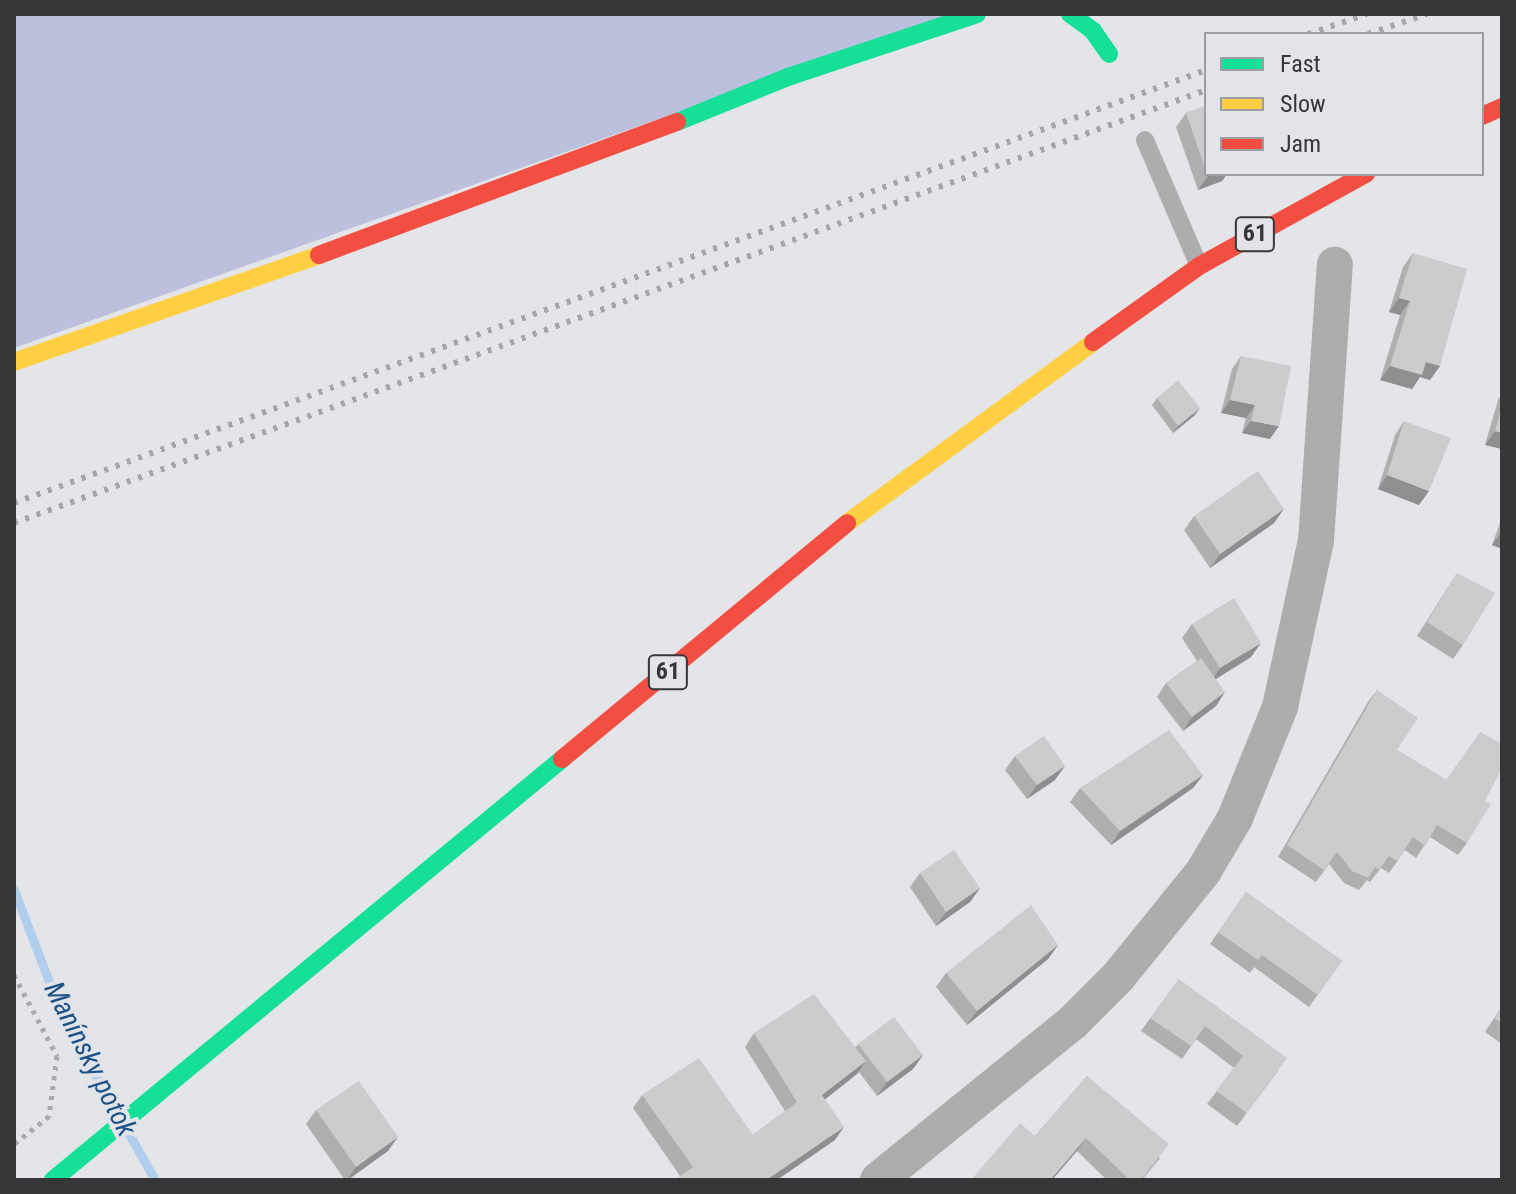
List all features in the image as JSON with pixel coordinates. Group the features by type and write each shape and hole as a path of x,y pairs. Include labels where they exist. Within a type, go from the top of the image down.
{"main road":[{"path":"14,362 530,180 788,77 977,14"},
{"path":"1070,14 1093,31 1109,54"},
{"name":"61","path":"53,1180 897,482 1199,266 1362,176"}],"street":[{"path":"878,1180 1073,1022 1109,986 1186,895 1235,818 1280,707 1316,541 1335,265"}],"lane":[{"path":"1145,140 1199,266"}],"path":[{"path":"14,975 57,1056 49,1116 14,1144"}],"shaded area":[{"path":"14,14 954,14 14,348"}],"building":[{"path":"1204,107 1204,165 1186,113"},
{"path":"1413,253 1467,269 1440,366 1426,362 1422,375 1390,366 1410,301 1399,298"},
{"path":"1241,356 1291,366 1279,426 1251,421 1255,405 1230,400"},
{"path":"1178,380 1200,408 1178,426 1157,398"},
{"path":"1502,405 1502,433 1495,431"},
{"path":"1404,421 1451,438 1429,491 1387,475"},
{"path":"1258,471 1284,509 1220,554 1194,516"},
{"path":"1457,573 1495,593 1463,645 1427,622"},
{"path":"1234,598 1261,643 1220,668 1192,624"},
{"path":"1201,658 1225,692 1192,717 1166,683"},
{"path":"1377,690 1418,718 1397,750 1446,780 1480,732 1502,744 1502,768 1485,801 1491,804 1467,843 1437,825 1425,846 1413,837 1397,861 1389,856 1379,870 1375,867 1368,878 1352,871 1337,852 1324,870 1287,845"},
{"path":"1169,730 1203,775 1120,831 1080,788"},
{"path":"1044,736 1065,766 1037,785 1015,756"},
{"path":"954,850 980,888 946,912 920,873"},
{"path":"1246,892 1342,961 1318,995 1262,955 1258,960 1218,932"},
{"path":"1031,905 1058,945 977,1011 946,973"},
{"path":"1179,979 1287,1058 1247,1113 1216,1091 1243,1056 1205,1026 1191,1046 1150,1018"},
{"path":"814,994 866,1061 822,1095 844,1127 766,1180 675,1180 693,1167 642,1095 699,1058 753,1135 797,1102 754,1033"},
{"path":"1502,1007 1502,1023 1494,1018"},
{"path":"894,1017 923,1055 887,1082 858,1044"},
{"path":"1087,1076 1169,1144 1141,1180 1130,1180 1086,1138 1050,1180 971,1180 1020,1123 1035,1136"},
{"path":"359,1081 398,1137 356,1167 316,1110"}],"waterway":[{"name":"Manínsky potok","path":"14,890 63,1018 116,1111"},
{"name":"Manínsky potok","path":"129,1134 155,1180"}],"railway":[{"path":"1314,32 1367,14"},
{"path":"1374,32 1427,14"},
{"path":"14,503 1204,71"},
{"path":"14,523 1204,91"}],"traffic: fast":[{"path":"677,122 788,77 977,14"},
{"path":"1070,14 1093,31 1109,54"},
{"path":"53,1180 562,759"}],"traffic: slow":[{"path":"14,362 319,255"},
{"path":"847,523 1093,342"}],"traffic: jam":[{"path":"1484,115 1502,107"},
{"path":"319,255 677,122"},
{"path":"1093,342 1199,266 1362,176"},
{"path":"562,759 847,523"}]}
